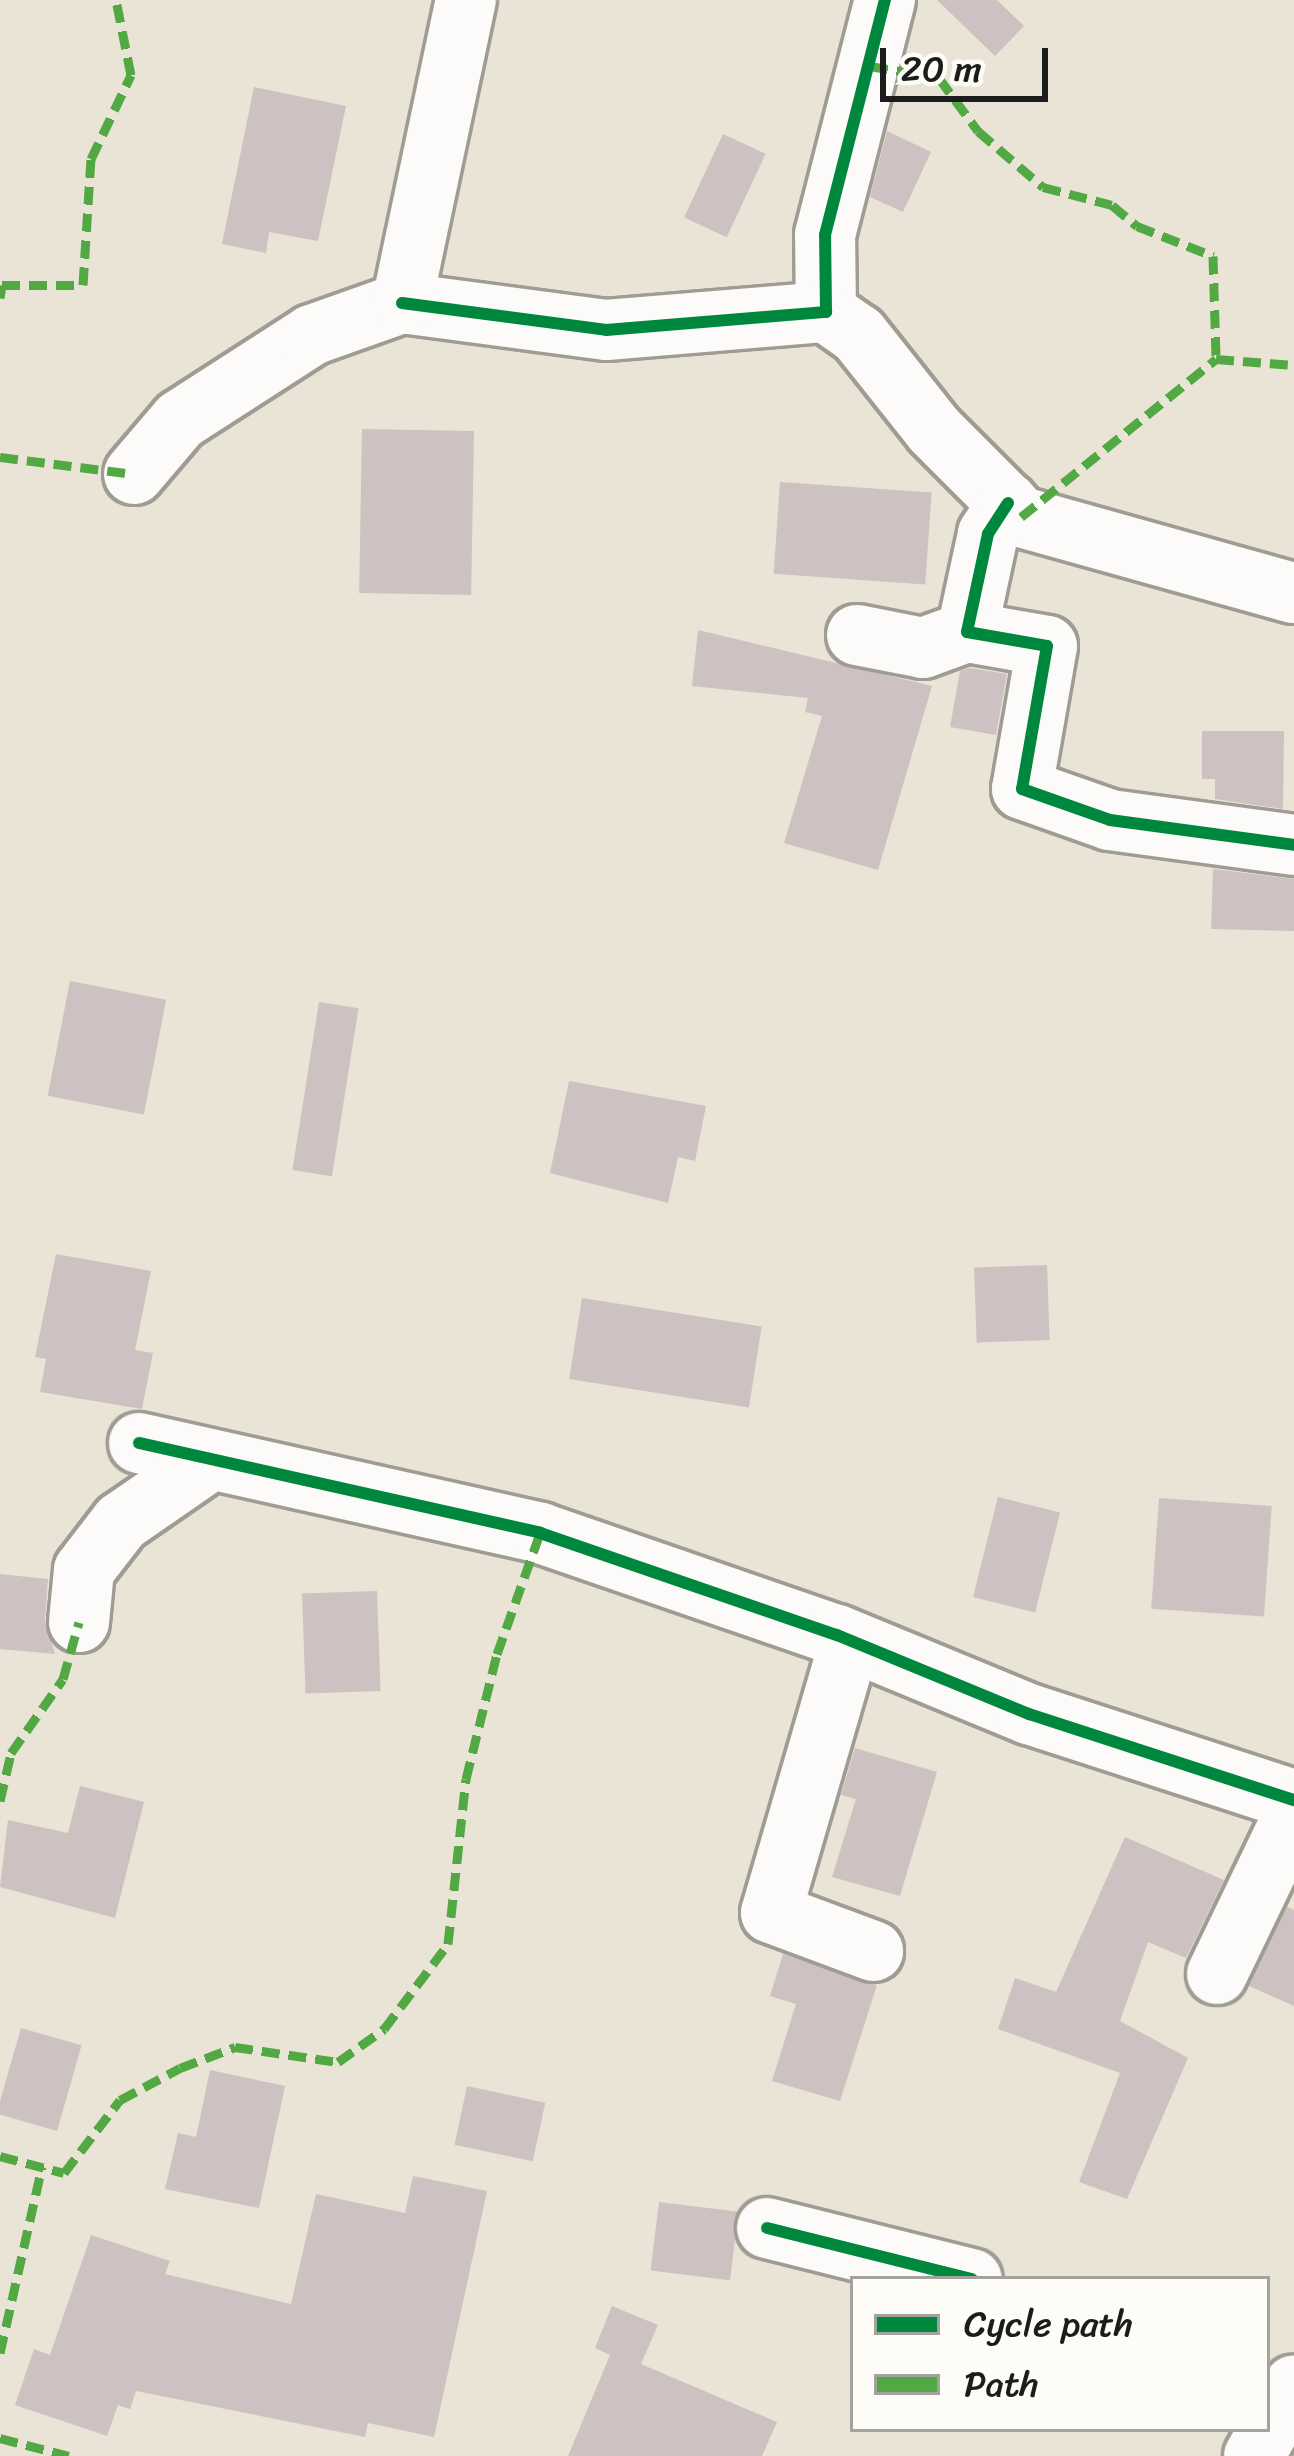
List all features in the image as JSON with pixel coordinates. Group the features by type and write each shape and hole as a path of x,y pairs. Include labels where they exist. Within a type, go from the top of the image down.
{"street":[{"path":"402,303 466,0"},
{"path":"826,312 825,236 885,0"},
{"path":"134,474 180,420 312,335 402,303 605,330 826,312 858,334 1022,517 1294,593"},
{"path":"968,632 988,534 1008,503"},
{"path":"857,635 923,648 968,632 1047,646 1022,789 1110,820 1294,845"},
{"path":"139,1443 540,1533 850,1641 1029,1714 1294,1800"},
{"path":"79,1622 84,1570 121,1522 211,1460"},
{"path":"850,1641 771,1913 874,1951"},
{"path":"1217,1974 1294,1814"},
{"path":"767,2228 960,2276"},
{"path":"1270,2428 1294,2385"}],"building":[{"path":"937,0 997,0 1024,26 995,56"},
{"path":"254,87 346,106 318,241 269,232 266,253 222,244"},
{"path":"887,131 931,152 903,212 870,197"},
{"path":"723,134 766,154 727,237 684,217"},
{"path":"362,429 474,431 471,595 359,593"},
{"path":"780,482 932,493 925,584 774,574"},
{"path":"698,630 932,686 878,870 784,843 822,716 805,712 808,698 692,686"},
{"path":"970,668 1007,674 996,735 950,727 960,671"},
{"path":"1202,731 1284,731 1283,809 1215,799 1215,779 1202,779"},
{"path":"1213,869 1294,879 1294,931 1211,929"},
{"path":"70,981 166,1000 144,1115 48,1096"},
{"path":"319,1002 359,1008 332,1176 292,1170"},
{"path":"569,1081 706,1106 695,1161 678,1157 668,1203 550,1173"},
{"path":"56,1254 151,1271 135,1350 153,1353 142,1409 40,1392 46,1359 35,1357"},
{"path":"1047,1265 1050,1340 977,1343 974,1268"},
{"path":"582,1298 762,1326 749,1407 569,1379"},
{"path":"998,1497 1060,1512 1035,1612 973,1597"},
{"path":"1159,1498 1272,1506 1264,1617 1151,1609"},
{"path":"0,1574 48,1579 45,1620 55,1654 0,1649"},
{"path":"377,1591 380,1691 306,1694 302,1594"},
{"path":"855,1748 937,1772 900,1896 832,1877 856,1799 841,1795"},
{"path":"80,1786 144,1802 115,1918 0,1887 8,1820 68,1833"},
{"path":"1125,1837 1224,1880 1186,1958 1148,1942 1120,2021 1188,2058 1127,2199 1079,2182 1120,2073 998,2029 1015,1978 1056,1992"},
{"path":"1287,1907 1294,1910 1294,2006 1249,1986"},
{"path":"783,1954 877,1985 840,2101 772,2081 796,2004 770,1996"},
{"path":"21,2028 82,2045 57,2131 0,2115"},
{"path":"210,2070 285,2086 259,2208 165,2189 178,2133 196,2137"},
{"path":"467,2086 545,2103 533,2161 455,2145"},
{"path":"413,2176 487,2191 434,2437 368,2423 365,2437 136,2391 130,2409 118,2405 107,2436 15,2405 34,2349 50,2355 91,2235 170,2261 165,2274 291,2304 316,2194 405,2213"},
{"path":"659,2202 738,2212 730,2280 651,2270"},
{"path":"612,2306 658,2325 641,2364 777,2422 762,2456 568,2456 610,2355 595,2348"}],"marked path":[{"path":"0,298 2,285 83,285 91,159 131,75 116,0"},
{"path":"870,66 939,78 978,131 1043,187 1112,205 1137,226 1213,256 1216,359"},
{"path":"1021,517 1216,359 1294,365"},
{"path":"0,457 134,474"},
{"path":"0,2156 64,2173 120,2100 180,2068 235,2047 338,2062 384,2029 448,1944 466,1779 497,1654 540,1533"},
{"path":"0,1801 11,1753 63,1679 79,1622"},
{"path":"0,2353 42,2167"},
{"path":"0,2438 69,2456"}],"cycle path":[{"path":"402,303 606,330 826,312 825,235 885,0"},
{"path":"1008,503 988,534 967,632 1047,646 1022,789 1110,820 1294,845"},
{"path":"139,1443 540,1533 837,1635 1029,1714 1294,1800"},
{"path":"767,2228 960,2276"}]}
